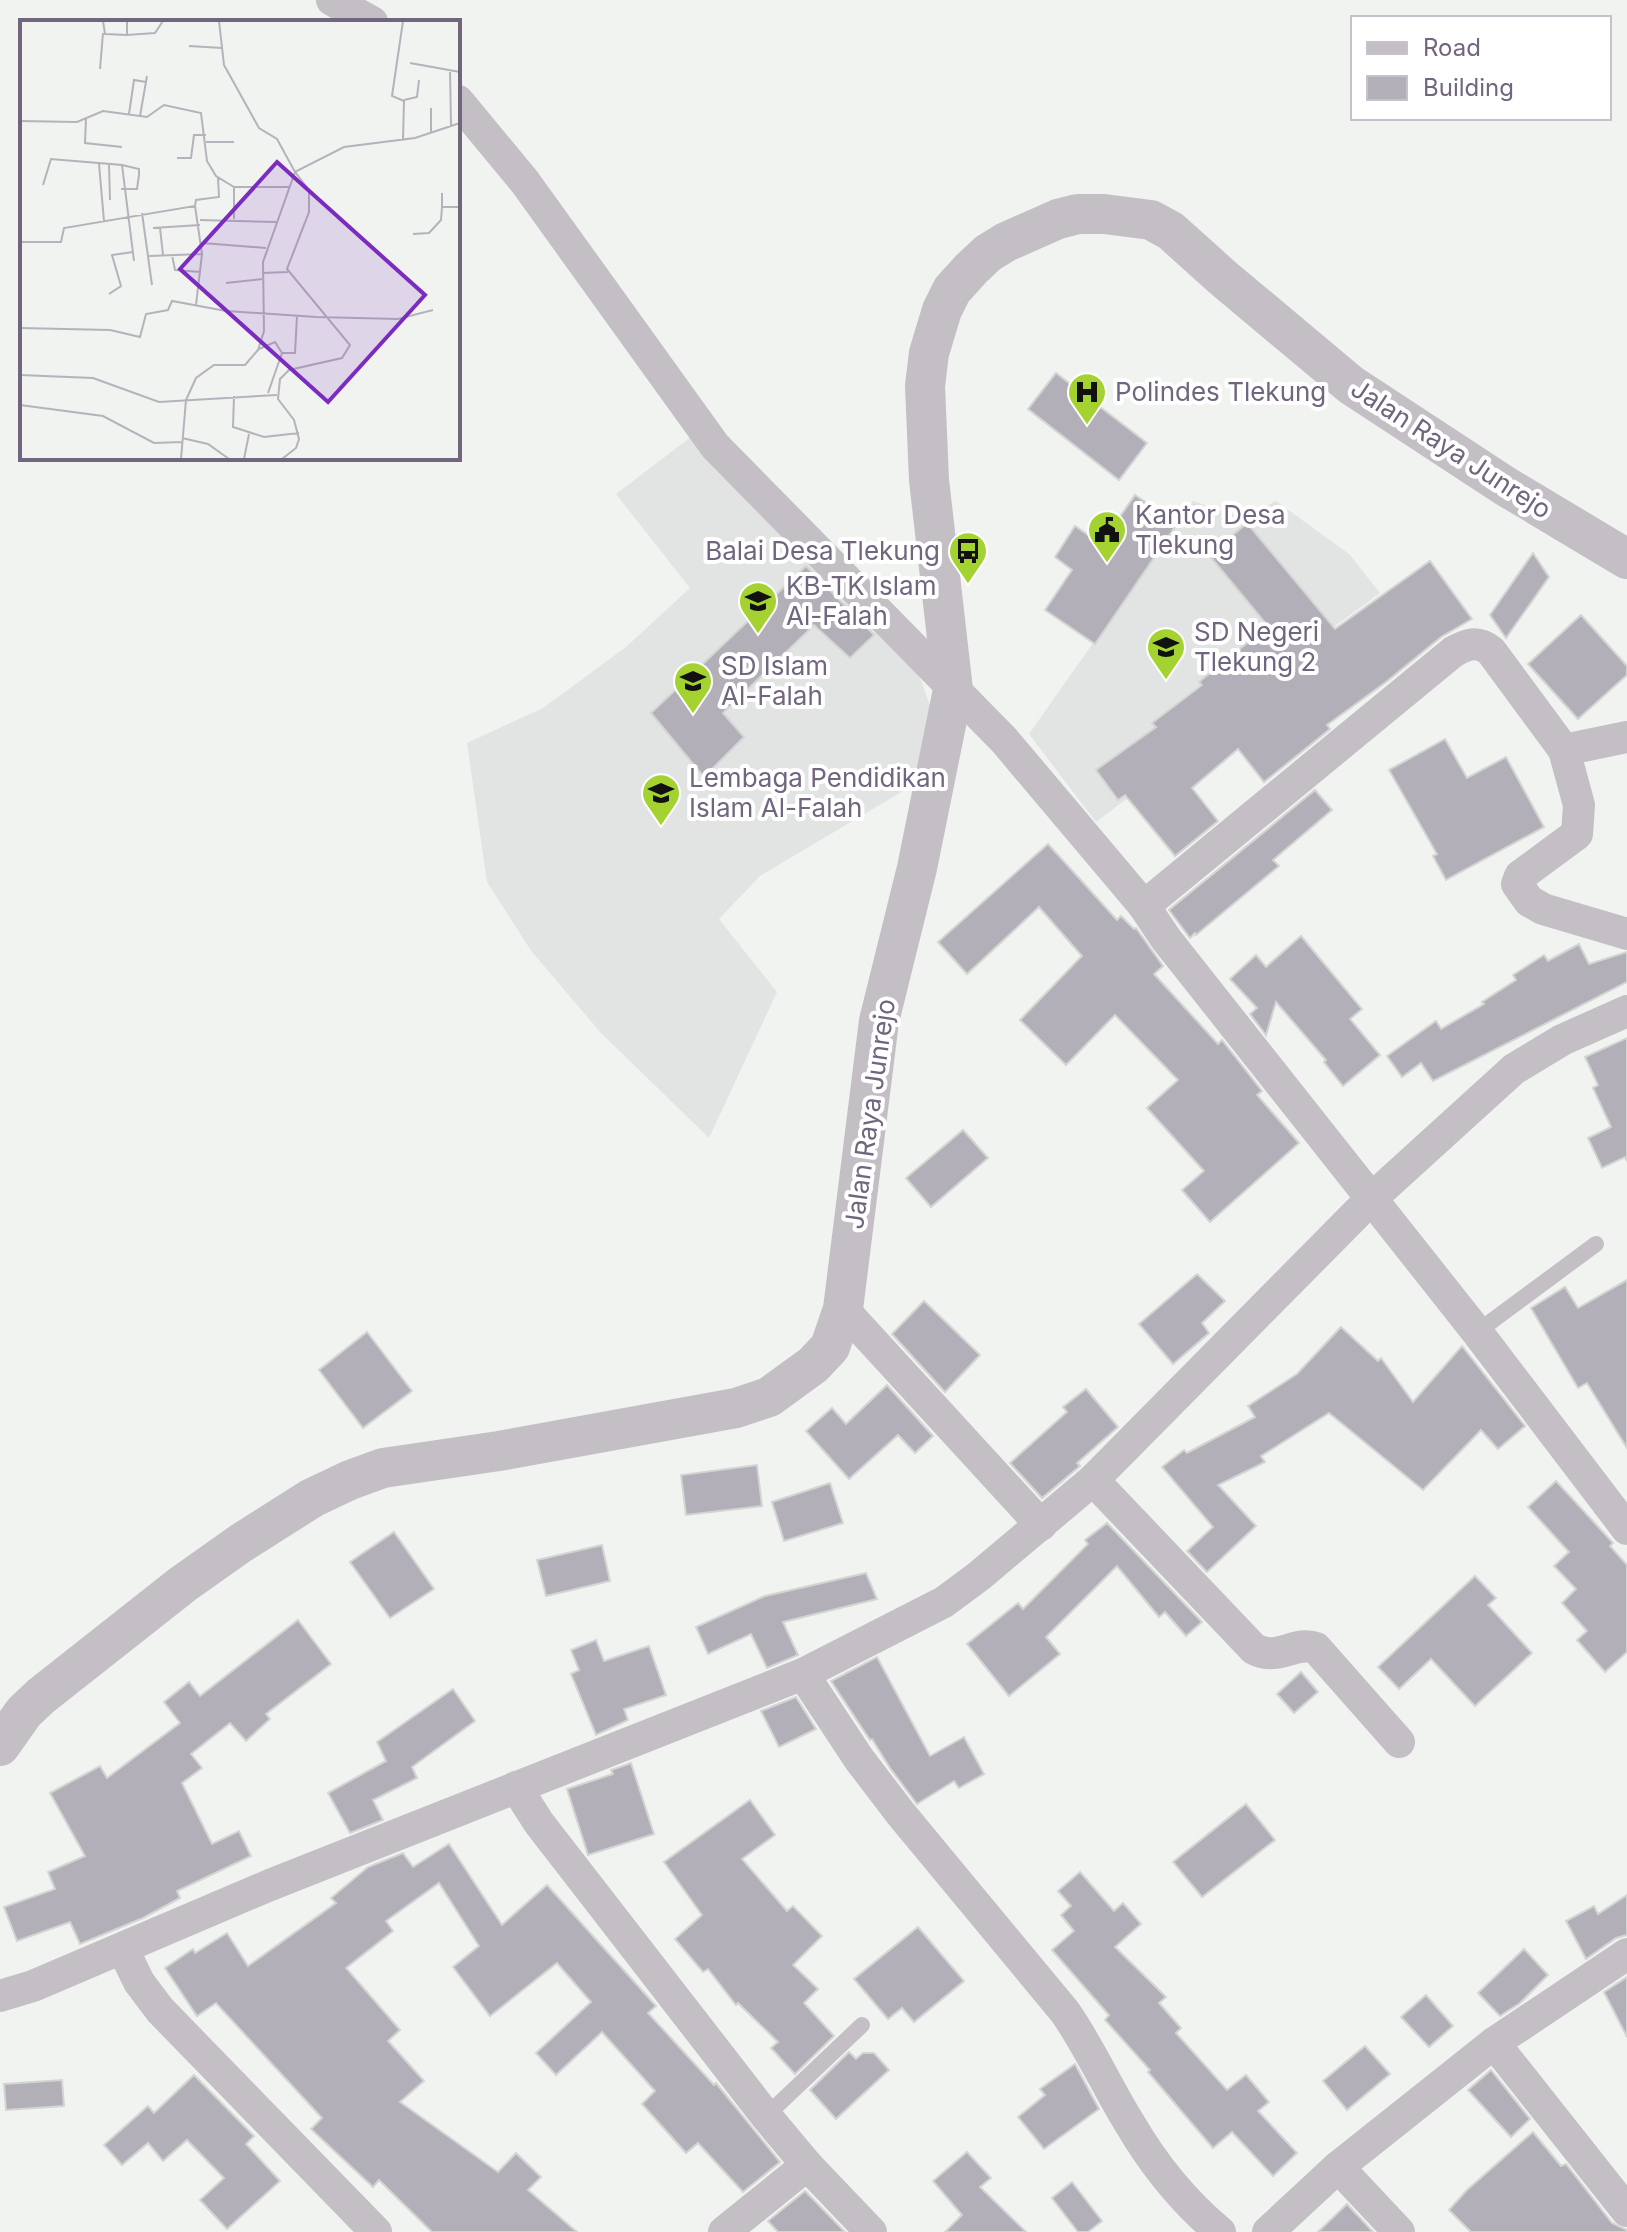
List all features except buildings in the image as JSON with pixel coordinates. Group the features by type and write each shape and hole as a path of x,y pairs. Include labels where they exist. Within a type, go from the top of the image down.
{"street":[{"path":"332,0 368,20"},
{"path":"460,103 525,182 715,446 1004,740 1144,906 1166,939 1477,1332 1627,1529"},
{"name":"Jalan Raya Junrejo","path":"0,1746 24,1712 88,1659 194,1576 312,1498 383,1468 499,1451 736,1408 769,1397 813,1365 830,1347 843,1309 879,1021 917,868 953,690 929,480 924,405 929,353 952,290 988,253 1040,225 1078,214 1128,215 1151,220 1171,231 1351,385 1505,486 1627,559"},
{"path":"1144,906 1453,652 1475,643 1491,651 1564,750 1579,805 1577,834 1520,876 1517,884 1529,901 1543,909 1627,934"},
{"path":"1564,750 1627,737"},
{"path":"0,1996 33,1986 270,1885 803,1674 944,1602 1093,1480 1371,1199 1514,1069 1562,1040 1627,1011"},
{"path":"843,1309 1041,1525"},
{"path":"1093,1480 1254,1649 1268,1655 1309,1646 1316,1648 1399,1742"},
{"path":"803,1674 859,1759 901,1814 1065,2012 1087,2044 1130,2124 1155,2162 1177,2190 1220,2232"},
{"path":"516,1787 539,1823 766,2116 807,2165 871,2232"},
{"path":"123,1949 139,1982 160,2010 376,2232"},
{"path":"1268,2232 1338,2167 1494,2043 1627,1954"},
{"path":"1494,2043 1627,2211"},
{"path":"724,2232 807,2165"},
{"path":"1338,2167 1399,2232"}],"lane":[{"path":"1477,1332 1596,1244"},
{"path":"766,2116 862,2025"}],"shaded area":[{"name":"Lembaga Pendidikan Islam Al-Falah","path":"696,433 916,666 932,711 925,778 760,876 719,919 777,992 709,1138 601,1033 532,952 487,882 467,743 543,708 626,647 690,588 616,494"},
{"name":"SD Negeri Tlekung 2","path":"1193,501 1243,518 1276,501 1349,554 1380,593 1289,660 1243,711 1096,822 1029,734"}],"place":[{"name":"Polindes Tlekung","path":"1087,426"},
{"name":"Kantor Desa Tlekung","path":"1107,564"},
{"name":"Balai Desa Tlekung","path":"968,585"},
{"name":"KB-TK Islam Al-Falah","path":"758,635"},
{"name":"SD Negeri Tlekung 2","path":"1166,681"},
{"name":"SD Islam Al-Falah","path":"693,715"},
{"name":"Lembaga Pendidikan Islam Al-Falah","path":"661,827"}]}
